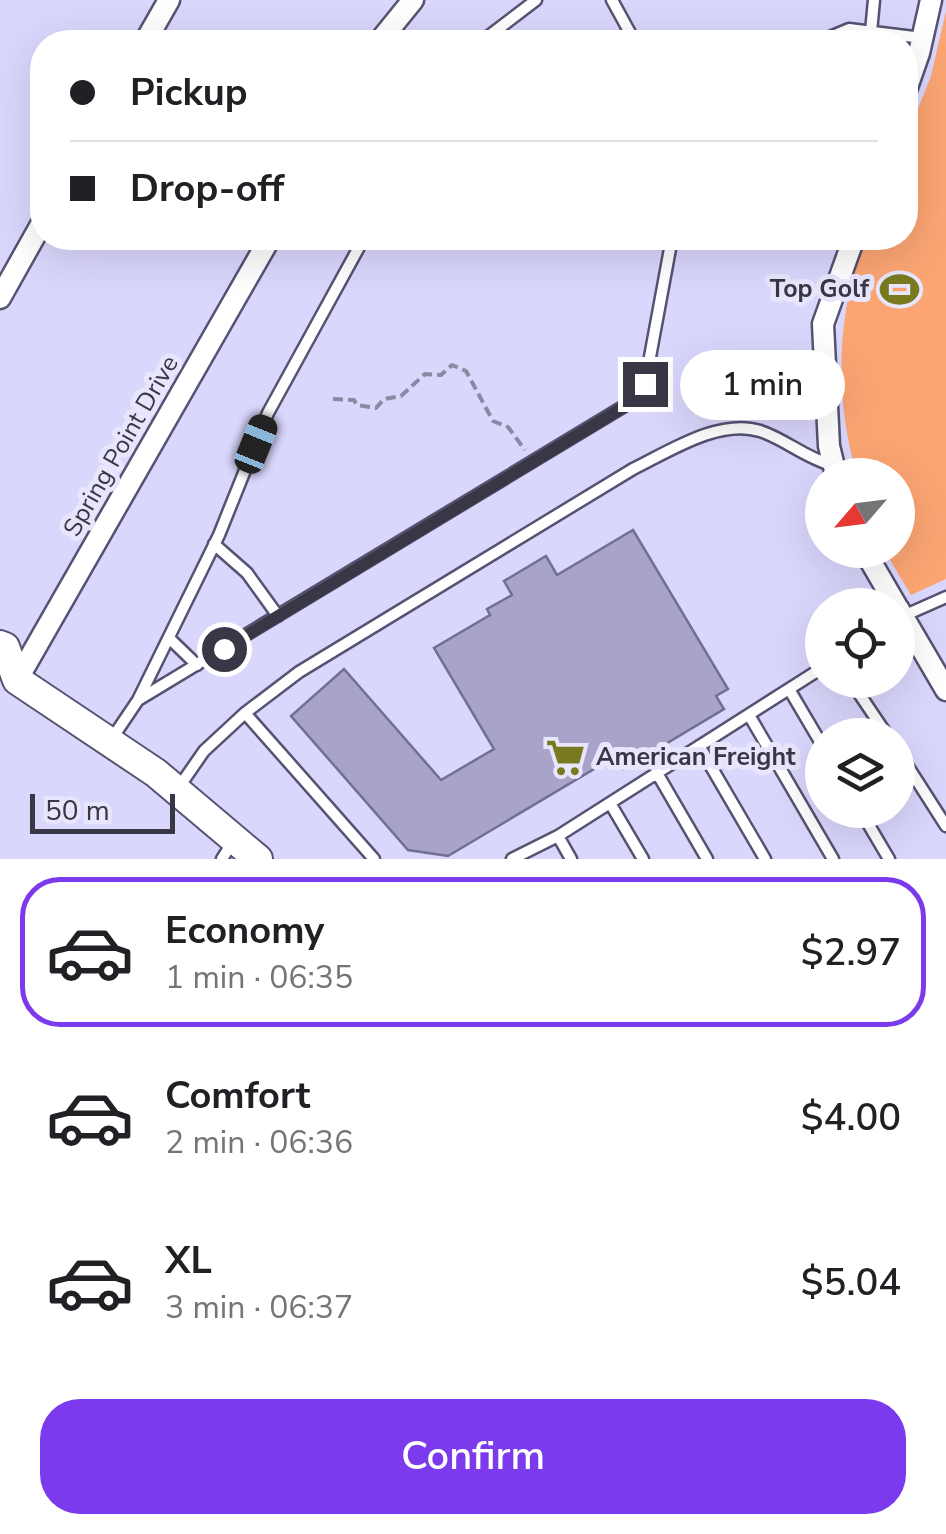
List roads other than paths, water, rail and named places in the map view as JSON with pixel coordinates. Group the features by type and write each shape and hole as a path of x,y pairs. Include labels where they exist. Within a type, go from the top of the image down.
{"main road":[{"path":"0,645 4,648 8,684 110,740 177,790 228,849 258,859"}],"street":[{"path":"151,30 169,0"},
{"path":"389,30 414,0"},
{"path":"918,51 931,0"},
{"path":"2,288 30,242"},
{"name":"Spring Point Drive","path":"8,684 263,250"},
{"path":"831,458 823,324 850,250"},
{"path":"915,637 942,676"}],"lane":[{"path":"497,30 536,0"},
{"path":"612,0 628,30"},
{"path":"871,30 874,0"},
{"path":"918,38 922,38"},
{"path":"110,740 138,700 214,544 268,413 357,250"},
{"path":"138,700 632,402 645,384 670,250"},
{"path":"177,790 204,751 245,713 300,672 632,470 708,435 744,427 762,432 810,458"},
{"path":"214,544 248,574 278,616"},
{"path":"915,607 946,598"},
{"path":"169,638 196,665"},
{"path":"512,859 558,836 805,678"},
{"path":"789,688 806,718"},
{"path":"245,713 374,859"},
{"path":"749,715 833,859"},
{"path":"699,746 764,859"},
{"path":"657,773 706,859"},
{"path":"915,778 946,826"},
{"path":"610,803 643,859"},
{"path":"871,828 889,859"},
{"path":"558,836 571,859"}],"place":[{"name":"Top Golf","path":"899,289"},
{"name":"American Freight","path":"566,757"}]}
